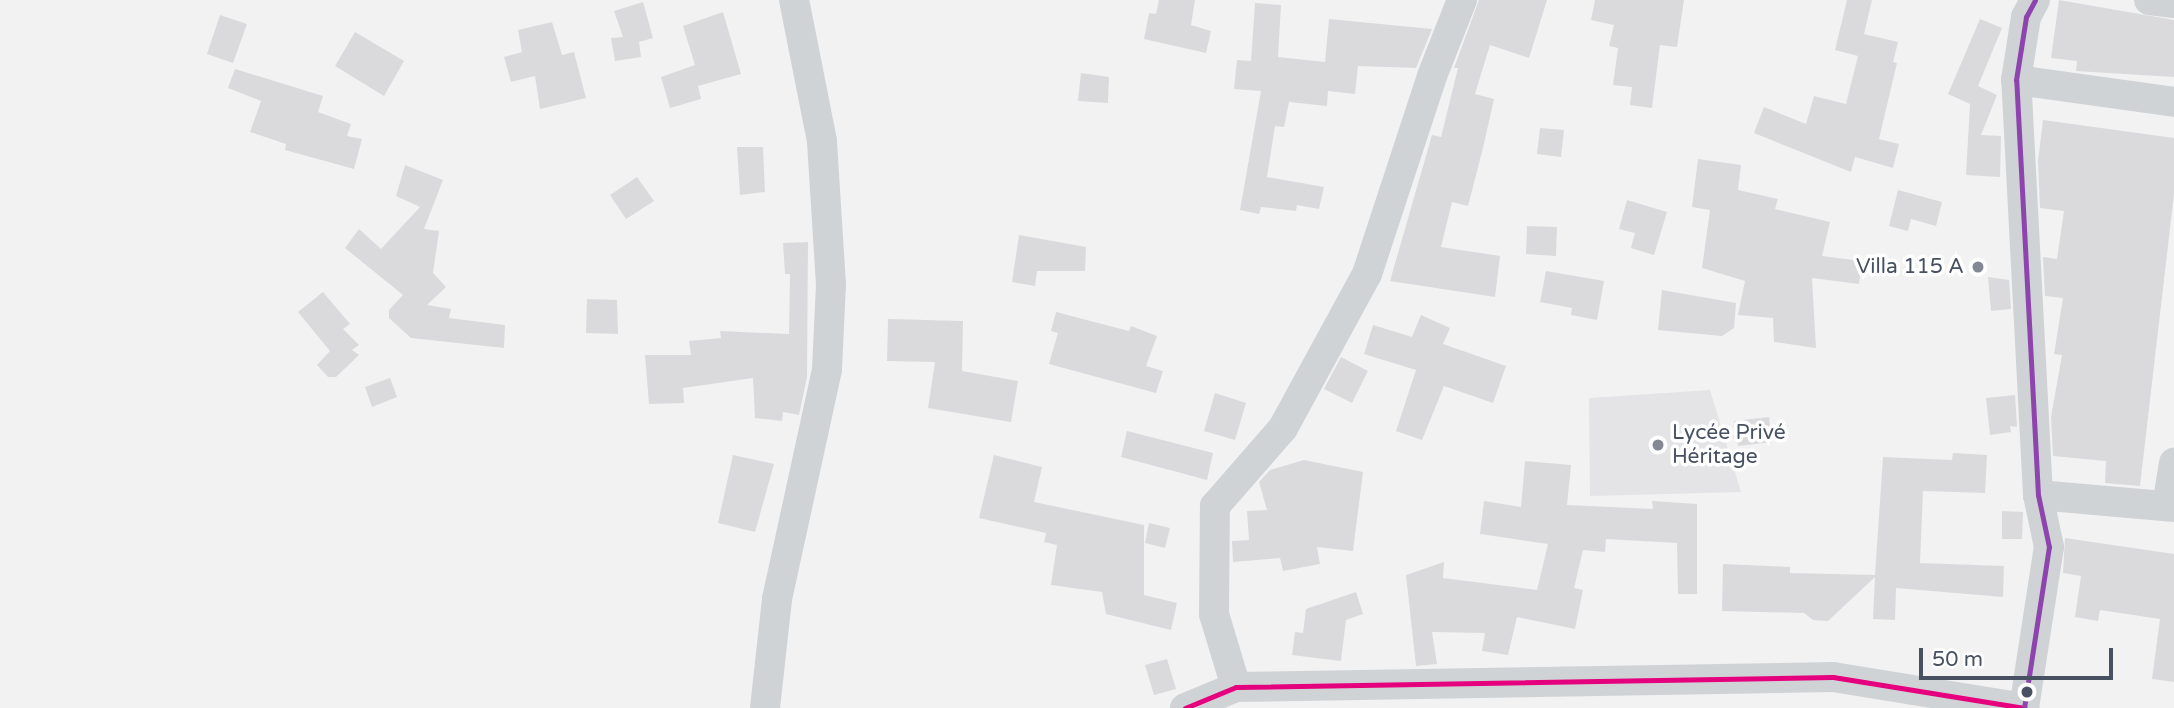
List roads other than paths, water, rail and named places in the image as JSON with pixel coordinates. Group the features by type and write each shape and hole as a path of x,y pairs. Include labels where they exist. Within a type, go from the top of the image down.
{"street":[{"path":"765,708 777,599 827,369 831,285 822,141 794,0"},
{"path":"1236,687 1214,614 1216,506 1283,428 1367,274 1432,76 1462,0"},
{"path":"1185,708 1236,687 1833,677 2025,708 2049,547 2038,495 2016,80 2026,17 2035,0"},
{"path":"2149,0 2174,2"},
{"path":"2016,80 2174,102"},
{"path":"2038,495 2170,506 2174,463"}],"place":[{"name":"Villa 115 A","path":"1978,267"},
{"name":"Lycée Privé Héritage","path":"1658,445"}]}
